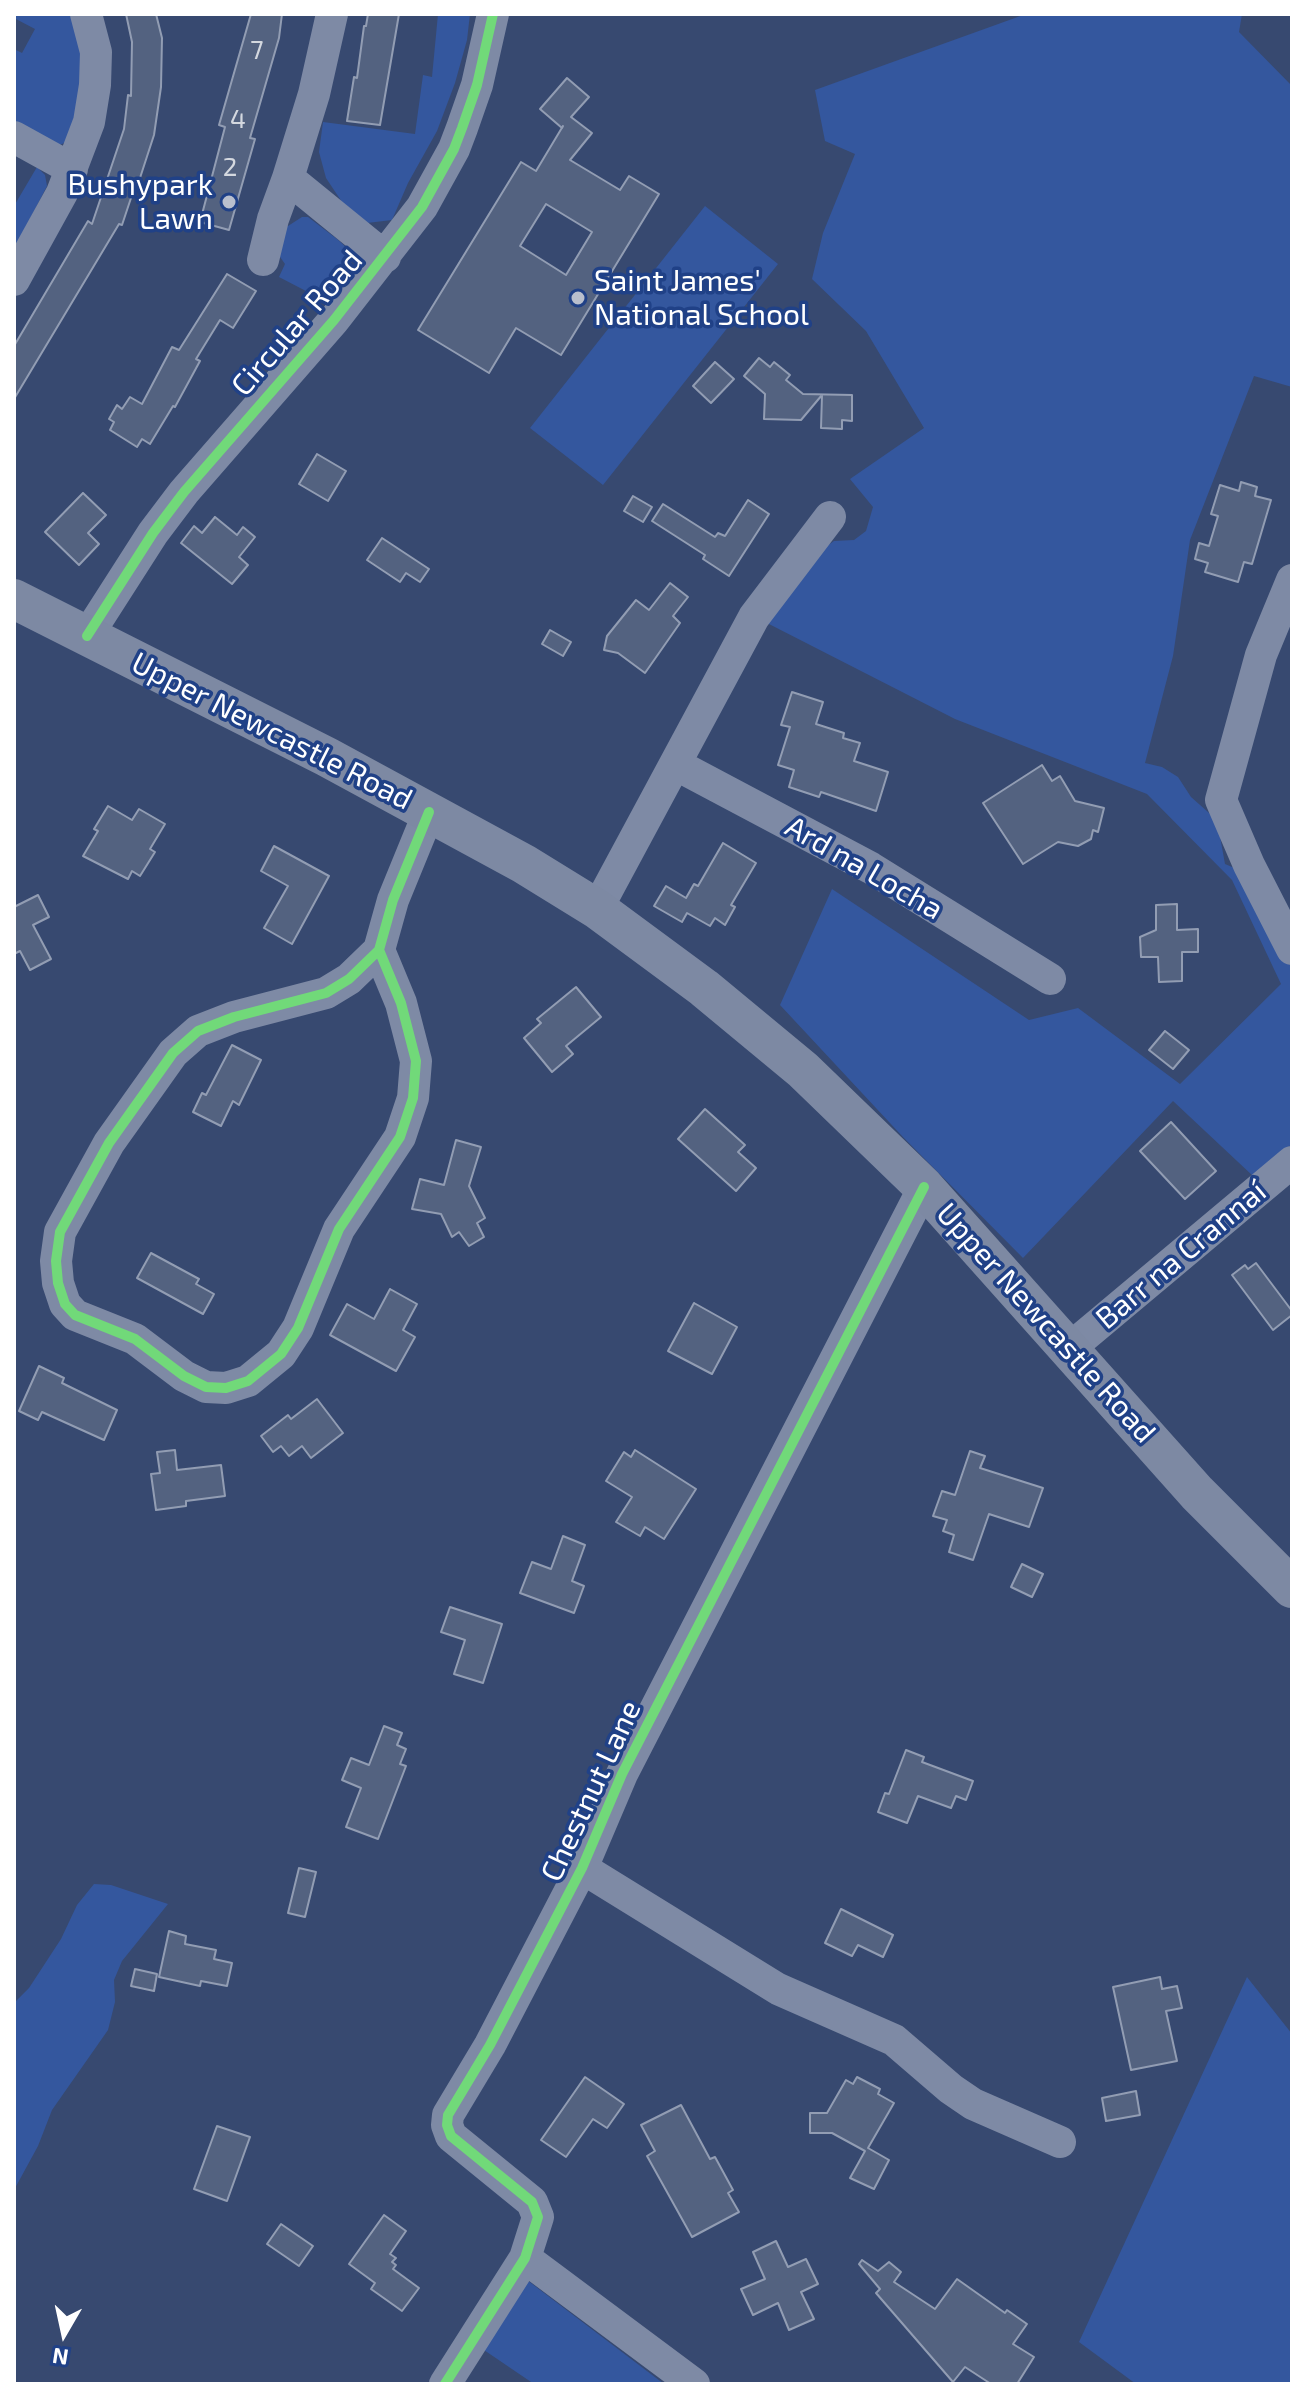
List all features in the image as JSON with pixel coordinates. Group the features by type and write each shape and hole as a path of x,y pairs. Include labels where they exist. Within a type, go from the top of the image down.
{"main road":[{"name":"Upper Newcastle Road","path":"14,599 429,812 557,882 704,988 803,1070 924,1187 1197,1493 1292,1588"}],"street":[{"path":"14,280 72,169 89,122 96,52 86,14"},
{"path":"263,260 273,219 314,94 332,14"},
{"name":"Circular Road","path":"87,636 153,533 184,492 334,320 422,207 454,149 477,85 493,14"},
{"path":"14,137 72,169"},
{"path":"288,178 385,257"},
{"path":"597,909 754,617 830,517"},
{"path":"1292,580 1261,655 1221,800 1249,865 1292,949"},
{"name":"Ard na Locha","path":"675,764 871,868 1050,979"},
{"path":"379,950 401,1003 416,1061 413,1098 400,1137 339,1229 298,1328 281,1354 248,1381 226,1388 206,1387 192,1382 135,1339 75,1315 65,1304 58,1283 56,1261 60,1232 109,1143 173,1053 198,1031 234,1017 326,993 349,979 379,950 393,900 429,812"},
{"name":"Barr na Crannaí","path":"1070,1348 1292,1162"},
{"name":"Chestnut Lane","path":"445,2384 525,2258 538,2217 532,2202 451,2136 447,2125 448,2115 490,2045 582,1868 622,1774 924,1187"},
{"path":"582,1868 778,1989 894,2040 973,2104 1060,2142"},
{"path":"525,2258 694,2384"}],"shaded area":[{"path":"14,14 76,14 88,80 67,141 62,144 55,146 14,125 14,49 22,53 35,29 14,18"},
{"path":"438,14 470,14 467,40 455,83 437,131 408,183 392,220 367,223 342,202 326,178 319,152 323,122 415,134 423,75 432,77"},
{"path":"1026,14 1242,14 1239,32 1292,86 1292,387 1254,376 1190,540 1173,656 1145,763 1162,767 1178,777 1191,797 1217,820 1225,864 1244,872 1292,966 1292,1144 1253,1176 1173,1101 1023,1258 903,1137 780,1005 832,889 1029,1020 1078,1008 1180,1084 1281,984 1232,880 1147,794 955,719 767,623 824,548 834,541 854,540 866,531 873,507 850,479 924,428 866,331 812,279 823,233 855,154 825,141 815,90"},
{"path":"37,167 45,175 47,186 14,250 14,206"},
{"path":"705,206 778,264 603,485 530,428"},
{"path":"302,217 308,217 337,239 347,248 351,259 352,273 329,303 279,277 285,264 278,254 283,224 288,226"},
{"path":"94,1884 111,1885 168,1904 122,1961 114,1980 115,2002 108,2030 52,2110 38,2146 14,2190 14,2003 29,1988 61,1939 77,1905"},
{"path":"1247,1977 1292,2034 1292,2384 1136,2384 1079,2342"},
{"path":"527,2280 664,2384 534,2384 481,2348"}],"building":[{"path":"126,14 156,14 162,38 161,87 154,135 122,225 119,224 14,399 14,346 88,221 92,224 124,129 128,95 131,96 132,42"},
{"path":"251,14 282,14 279,38 250,138 255,139 229,230 200,222 225,127 219,125"},
{"path":"368,14 399,14 380,125 347,121"},
{"path":"567,78 589,97 571,117 592,133 570,160 620,190 629,176 659,194 561,355 516,328 489,373 418,330 521,162 536,171 562,128 540,109","holes":["546,204 592,232 566,275 520,246"]},
{"path":"227,274 256,291 233,328 220,320 196,359 200,361 175,407 150,444 142,439 137,447 110,430 114,422 109,419 117,405 122,409 130,397 142,404 172,347 179,350"},
{"path":"759,358 770,367 774,362 790,375 786,380 803,394 852,395 852,421 842,420 842,429 821,428 822,395 801,420 764,419 765,394 744,376"},
{"path":"715,362 734,379 711,403 693,386"},
{"path":"317,454 346,471 328,501 299,484"},
{"path":"1241,482 1257,487 1255,496 1271,500 1252,564 1244,562 1238,582 1205,572 1208,563 1195,559 1199,543 1209,546 1218,516 1211,514 1220,485 1239,491"},
{"path":"83,493 106,515 88,533 99,544 79,565 45,532"},
{"path":"633,496 652,507 643,522 624,511"},
{"path":"748,500 769,514 729,576 703,559 705,555 652,521 663,504 715,537 718,533 725,536"},
{"path":"215,517 237,535 243,527 255,537 239,557 248,565 232,584 181,543 194,526 202,533"},
{"path":"382,538 429,569 420,582 406,573 400,582 367,560"},
{"path":"670,583 688,597 673,616 680,623 645,673 618,653 604,650 607,636 636,600 649,610"},
{"path":"550,630 571,642 563,656 542,644"},
{"path":"792,692 823,702 816,724 844,733 843,738 860,743 854,761 888,772 876,811 821,792 819,797 789,787 794,770 778,765 790,727 781,725"},
{"path":"1042,765 1052,781 1060,776 1075,801 1104,808 1098,832 1093,830 1091,839 1078,846 1058,842 1023,864 983,803"},
{"path":"108,806 132,820 139,809 165,824 150,849 155,852 140,876 132,871 128,879 83,856"},
{"path":"723,843 756,863 731,905 735,907 725,925 715,918 710,926 687,913 682,922 654,906 666,886 686,898 694,884 698,886"},
{"path":"274,846 329,876 292,944 264,928 288,886 261,871"},
{"path":"38,895 49,917 33,925 51,959 30,970 20,951 14,954 14,907"},
{"path":"1177,904 1177,930 1198,929 1198,952 1182,952 1182,981 1159,982 1158,957 1141,957 1140,937 1156,930 1156,905"},
{"path":"576,987 601,1017 566,1046 573,1054 552,1072 524,1038 541,1023 537,1019"},
{"path":"1165,1031 1189,1050 1173,1069 1149,1050"},
{"path":"232,1045 261,1060 239,1105 233,1101 221,1126 193,1112 202,1093 206,1095"},
{"path":"705,1109 745,1145 738,1152 756,1168 736,1191 678,1139"},
{"path":"1171,1122 1216,1171 1185,1199 1140,1151"},
{"path":"456,1140 481,1147 469,1186 485,1218 477,1223 484,1237 469,1246 459,1232 452,1237 441,1214 412,1209 420,1179 444,1185"},
{"path":"151,1253 199,1279 196,1284 214,1294 203,1314 137,1278"},
{"path":"1256,1263 1292,1311 1292,1315 1273,1330 1232,1275 1245,1265 1248,1269"},
{"path":"390,1289 417,1304 403,1330 415,1337 396,1371 330,1335 347,1304 374,1319"},
{"path":"694,1303 737,1327 712,1374 668,1351"},
{"path":"39,1366 64,1378 62,1383 117,1410 104,1440 42,1412 38,1420 19,1411"},
{"path":"317,1399 343,1433 311,1458 302,1446 289,1456 281,1446 273,1452 261,1436 288,1415 291,1419"},
{"path":"175,1450 177,1470 221,1465 225,1496 186,1501 186,1506 156,1510 151,1474 160,1473 157,1452"},
{"path":"635,1450 696,1489 664,1539 645,1527 640,1536 616,1522 632,1497 606,1481 624,1452 631,1457"},
{"path":"970,1451 985,1456 980,1468 1043,1488 1029,1527 989,1514 973,1560 949,1552 954,1535 943,1531 947,1520 933,1516 942,1491 955,1495"},
{"path":"563,1536 585,1545 572,1581 584,1586 574,1613 520,1593 532,1562 551,1569"},
{"path":"1022,1564 1043,1574 1032,1597 1011,1587"},
{"path":"450,1607 502,1624 483,1683 454,1674 465,1640 441,1632"},
{"path":"384,1726 402,1733 397,1745 406,1749 400,1764 406,1766 378,1839 346,1827 361,1788 342,1780 351,1758 369,1765"},
{"path":"906,1750 924,1757 922,1762 973,1781 966,1800 956,1796 951,1808 918,1796 907,1823 878,1812 885,1793 889,1794"},
{"path":"299,1868 316,1872 305,1917 288,1913"},
{"path":"841,1909 893,1935 883,1957 858,1945 852,1956 825,1943"},
{"path":"169,1931 186,1936 185,1944 216,1950 214,1959 232,1963 227,1986 201,1981 200,1986 159,1977"},
{"path":"135,1969 157,1974 154,1991 131,1986"},
{"path":"1160,1977 1162,1989 1177,1986 1182,2008 1166,2011 1177,2061 1131,2070 1113,1987"},
{"path":"585,2077 624,2104 607,2128 593,2119 566,2157 541,2140"},
{"path":"857,2077 880,2089 878,2094 894,2103 868,2148 889,2160 874,2189 850,2178 865,2151 832,2133 810,2133 810,2113 827,2113 846,2080 853,2084"},
{"path":"1136,2091 1140,2115 1106,2121 1102,2098"},
{"path":"681,2105 710,2159 715,2157 733,2190 728,2193 739,2212 692,2237 647,2156 655,2151 641,2125"},
{"path":"217,2126 250,2137 227,2201 194,2189"},
{"path":"384,2215 406,2231 390,2254 396,2258 392,2262 396,2265 393,2269 419,2288 402,2311 371,2289 375,2283 349,2264"},
{"path":"281,2224 313,2246 299,2266 267,2244"},
{"path":"776,2241 788,2267 806,2259 818,2284 801,2292 814,2319 789,2330 778,2303 753,2315 741,2289 765,2279 753,2252"},
{"path":"862,2260 878,2271 889,2262 901,2272 894,2282 935,2309 957,2279 1005,2313 1007,2310 1027,2324 1013,2344 1034,2357 1017,2384 991,2384 965,2367 953,2382 876,2293 880,2289 859,2264"}],"cycle path":[{"path":"87,636 153,533 184,492 334,320 422,207 462,128 477,85 493,14"},
{"path":"379,950 349,979 326,993 234,1017 198,1031 173,1053 109,1143 60,1232 56,1261 58,1283 65,1304 75,1315 135,1339 184,1376 206,1387 226,1388 248,1381 281,1354 298,1328 339,1229 400,1137 413,1098 416,1061 401,1003 379,950 393,900 429,812"},
{"path":"445,2384 525,2258 538,2217 532,2202 451,2136 447,2125 448,2115 490,2045 582,1868 622,1774 924,1187"}],"place":[{"name":"Bushypark Lawn","path":"229,202"},
{"name":"Saint James' National School","path":"578,298"}]}
